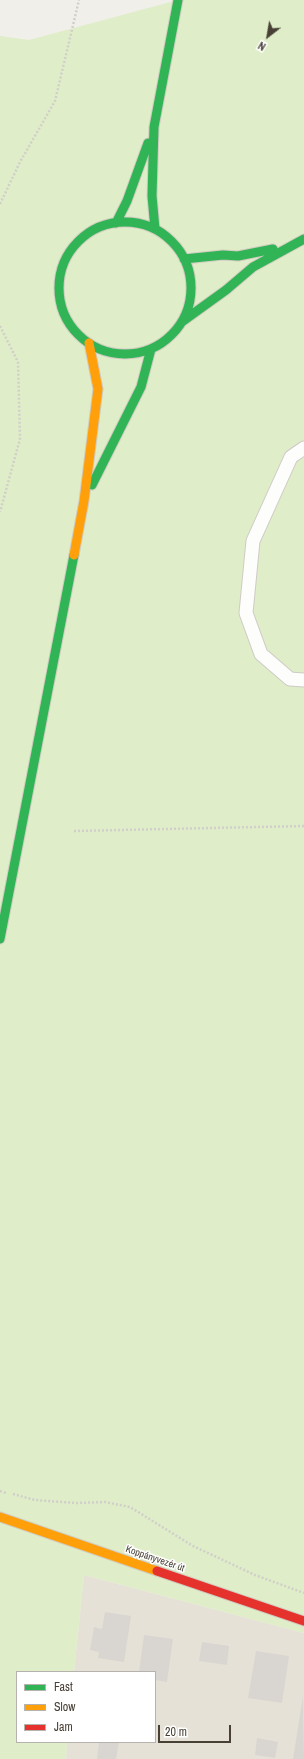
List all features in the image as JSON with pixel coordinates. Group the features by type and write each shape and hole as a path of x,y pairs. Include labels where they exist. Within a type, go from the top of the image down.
{"main road":[{"path":"155,229 152,196 154,127 178,0"},
{"path":"116,223 127,201 154,127"},
{"path":"116,223 136,223 155,229 172,242 184,259 190,280 190,301 182,321 169,338 151,349 130,354 108,352 89,343 74,330 64,313 59,294 60,274 68,255 80,240 97,228 116,223"},
{"path":"182,321 226,290 253,267 304,239"},
{"path":"184,259 223,255 238,256 292,245"},
{"path":"0,938 84,501 98,388 89,343"},
{"path":"84,501 141,387 151,349"},
{"name":"Koppányvezér út","path":"0,1517 304,1621"}],"lane":[{"path":"304,448 292,457 253,541 246,613 260,654 290,679 304,680"}],"path":[{"path":"0,204 20,162 55,101 79,0"},
{"path":"0,326 18,362 20,439 0,512"},
{"path":"74,831 304,826"},
{"path":"0,1491 35,1500 76,1503 105,1502 130,1507 193,1546 255,1575 304,1593"}],"shaded area":[{"path":"84,1575 304,1633 304,1759 66,1759 67,1743 156,1743 156,1671 74,1671"}],"green space":[{"path":"178,0 304,0 304,1633 84,1575 74,1671 16,1671 16,1743 67,1743 66,1759 0,1759 0,36 29,40"}],"building":[{"path":"105,1612 131,1616 124,1662 98,1658 99,1652 90,1650 94,1627 102,1629"},
{"path":"144,1635 173,1639 167,1682 156,1680 156,1671 139,1671"},
{"path":"202,1642 229,1646 227,1665 199,1661"},
{"path":"256,1651 289,1656 282,1703 248,1698"},
{"path":"303,1696 304,1759 293,1759"},
{"path":"257,1738 278,1742 275,1758 255,1755"},
{"path":"99,1743 119,1743 116,1759 97,1759"}],"traffic: fast":[{"path":"155,229 152,196 154,127 178,0"},
{"path":"116,223 127,201 148,143"},
{"path":"125,222 150,227 167,237 176,246 186,263 191,288 186,313 176,330 167,339 150,349 125,354 100,349 83,339 74,330 64,313 59,288 64,263 74,246 83,237 100,227 125,222"},
{"path":"183,321 226,290 253,267 304,239"},
{"path":"184,259 223,255 238,256 273,249"},
{"path":"92,485 141,387 151,349"},
{"path":"0,939 74,555"}],"traffic: slow":[{"path":"74,555 84,501 98,389 89,343"},
{"path":"0,1517 157,1571"}],"traffic: jam":[{"path":"157,1571 304,1621"}]}
